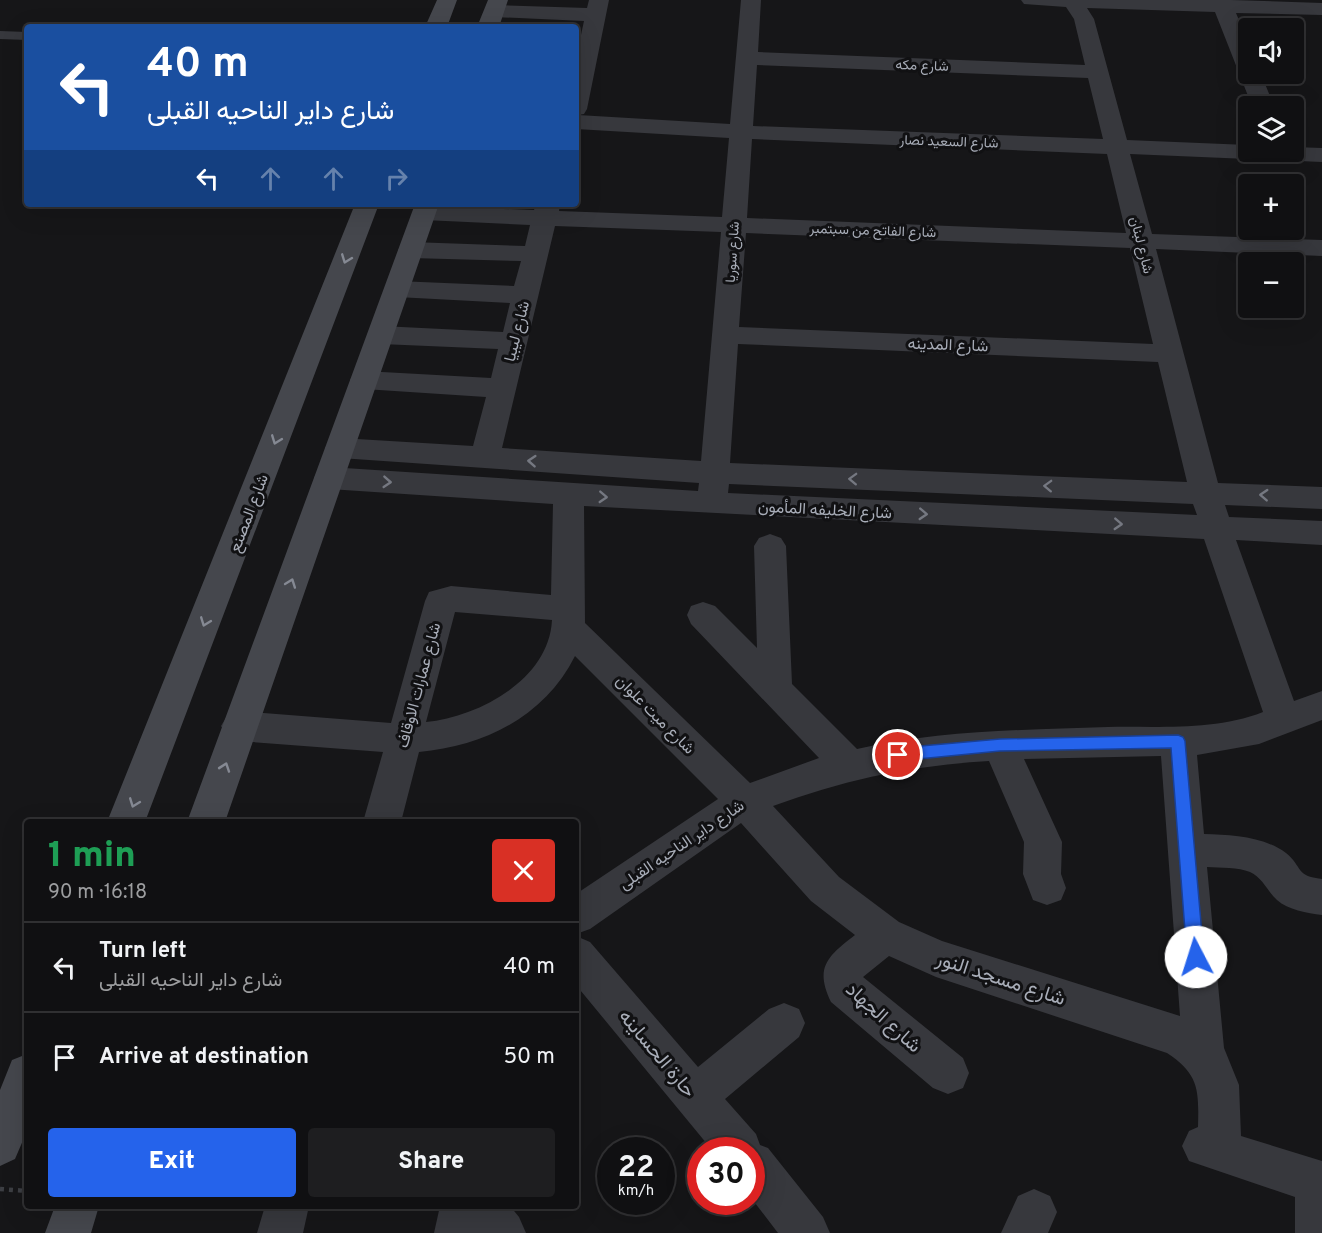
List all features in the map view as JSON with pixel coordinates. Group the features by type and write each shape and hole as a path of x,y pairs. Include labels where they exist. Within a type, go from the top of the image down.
{"main road":[{"path":"437,24 447,0"},
{"name":"شارع المصنع","path":"127,819 367,207"},
{"path":"207,819 426,208"},
{"path":"0,1144 24,1083"},
{"path":"68,1233 76,1209"}],"street":[{"name":"شارع سوريا","path":"712,503 751,0"},
{"path":"1031,0 1322,9"},
{"name":"شارع لبنان","path":"1072,1 1084,19 1205,492 1283,719"},
{"path":"1223,6 1238,43"},
{"path":"493,13 598,7 582,50 579,83"},
{"name":"شارع مكه","path":"746,58 1098,72"},
{"name":"شارع السعيد نصار","path":"579,122 740,132 1238,152"},
{"name":"شارع السعيد نصار","path":"1304,154 1322,155"},
{"name":"شارع الفاتح من سبتمبر","path":"426,208 546,211 734,225 1141,241 1319,255"},
{"name":"شارع ليبيا","path":"484,458 546,211"},
{"path":"411,250 535,254"},
{"path":"397,289 525,295"},
{"path":"381,335 513,342"},
{"name":"شارع المدينه","path":"725,335 1170,354"},
{"path":"364,380 502,388"},
{"name":"شارع الخليفه المأمون","path":"340,448 715,473 1322,498"},
{"name":"شارع الخليفه المأمون","path":"329,478 712,503 1322,533"},
{"path":"239,726 403,739 433,737 462,731 489,720 513,706 534,689 550,669 562,648 567,618 569,495"},
{"path":"770,546 775,690"},
{"name":"شارع عمارات الاوقاف","path":"383,819 441,601 451,599 567,618"},
{"path":"702,615 849,765"},
{"name":"شارع ميت علوان","path":"567,618 744,801"},
{"name":"شارع داير الناحيه القبلى","path":"579,914 744,801 813,775 908,753 1000,745 1178,741 1232,736 1259,729 1322,705"},
{"path":"1178,741 1203,1052"},
{"path":"1000,745 1043,842 1042,874 1047,888"},
{"name":"شارع مسجد النور","path":"744,801 825,889 885,935 936,958 1179,1036 1203,1052 1216,1074 1220,1087 1211,1148 1319,1182"},
{"path":"1187,849 1259,858 1276,869 1286,885 1294,892 1302,896 1322,897"},
{"name":"شارع الجهاد","path":"885,935 844,968 842,982 948,1073"},
{"name":"حارة الحساينه","path":"579,959 729,1137"},
{"path":"695,1097 784,1023"},
{"path":"765,1180 807,1233"},
{"path":"1318,1233 1319,1182"},
{"path":"280,1233 286,1209"},
{"path":"457,1233 461,1209"},
{"path":"484,1209 503,1233"}],"lane":[{"path":"0,34 24,36"}],"path":[{"path":"0,1189 24,1191"}],"route":[{"path":"898,755 949,748 1000,745 1178,741 1196,957"}]}
